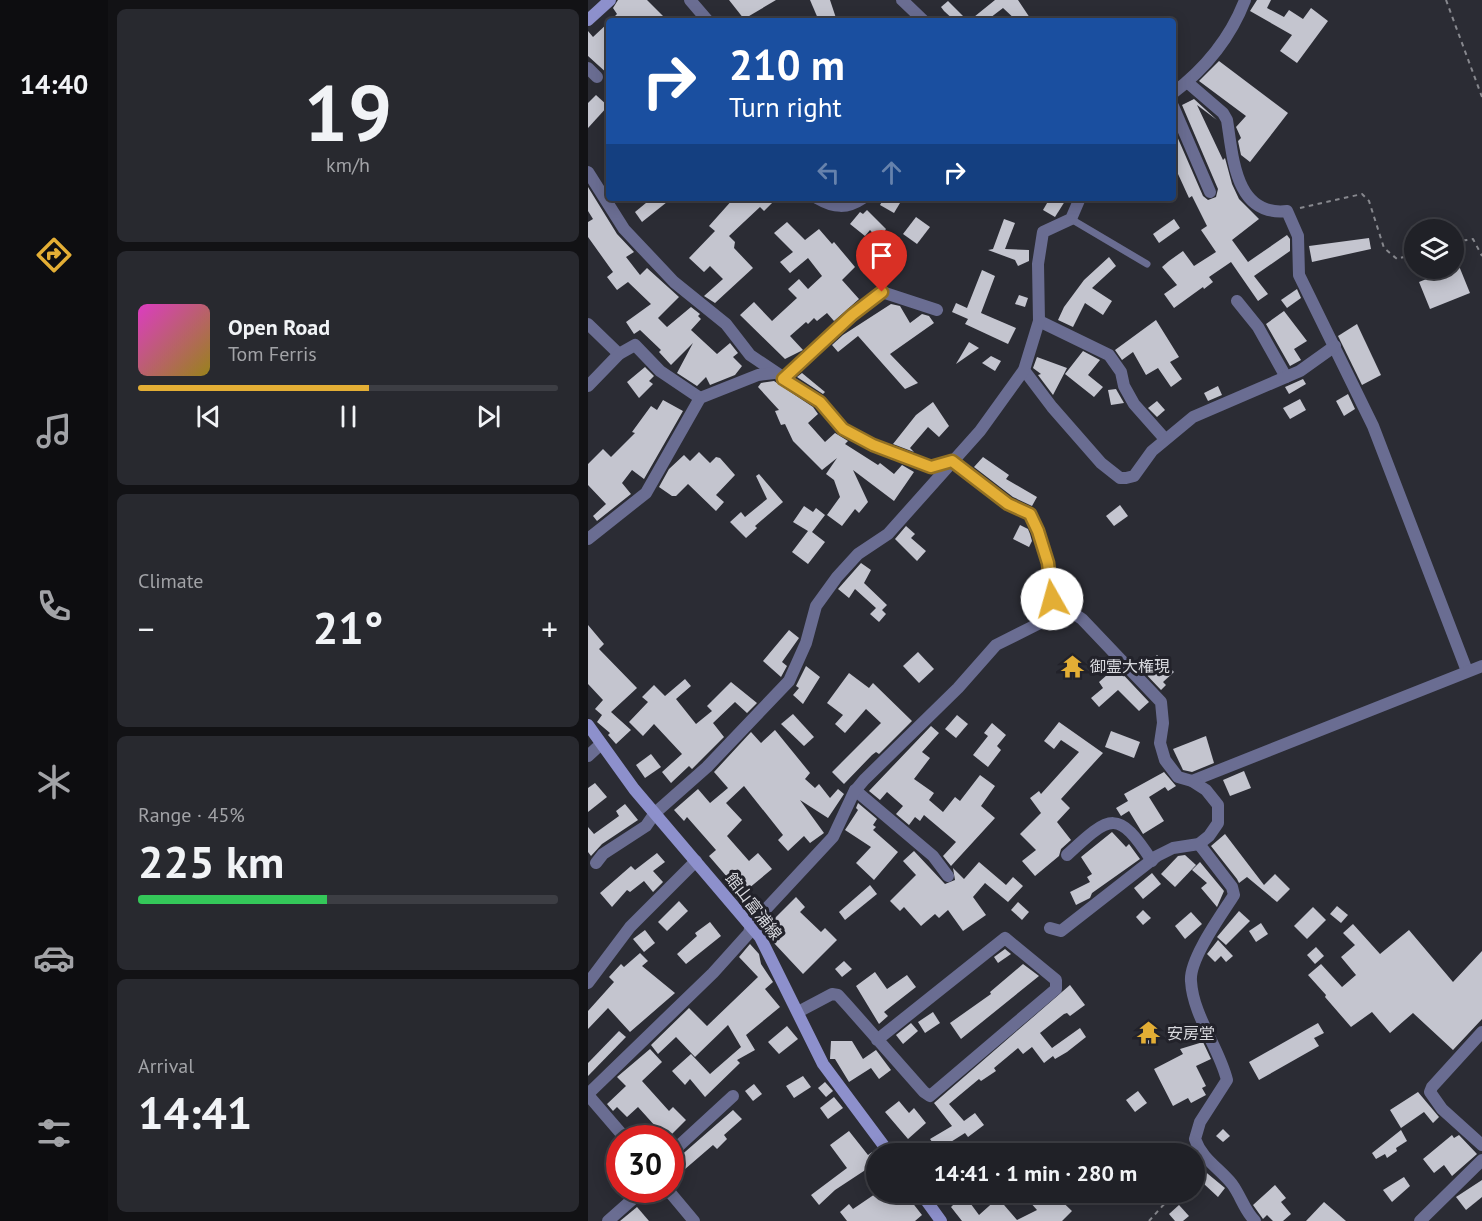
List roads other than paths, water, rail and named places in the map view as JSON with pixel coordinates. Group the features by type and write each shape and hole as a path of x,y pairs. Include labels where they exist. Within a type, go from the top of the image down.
{"main road":[{"path":"588,20 610,0"},
{"name":"館山富浦線","path":"588,725 600,744 655,813 751,925 770,952 830,1074 882,1143"},
{"path":"928,1203 941,1221"}],"street":[{"path":"690,0 705,18"},
{"path":"902,0 921,18"},
{"path":"1176,91 1225,42 1245,0"},
{"path":"588,68 597,77"},
{"path":"1187,82 1223,113 1227,120 1237,176 1246,193 1263,209 1276,213 1287,211 1298,236 1299,275 1373,426 1467,671"},
{"path":"1176,113 1210,192"},
{"path":"588,171 606,200"},
{"path":"607,201 624,229 674,282 726,324 750,355 820,402 843,429 873,445 931,467 952,461"},
{"path":"823,201 847,207 858,201"},
{"path":"596,863 603,854 646,826 655,813 707,767 789,681 806,643 816,606 837,577 858,554 886,535 980,431 1024,370 1039,321 1038,264 1043,232 1071,219 1079,201"},
{"path":"588,539 646,493 700,398 758,375 779,376 882,292 937,310"},
{"path":"1237,301 1258,327 1286,377"},
{"path":"1039,321 1109,355 1121,372 1124,386 1134,404 1166,439"},
{"path":"588,324 619,354"},
{"path":"588,386 619,354 635,345 660,371 700,398"},
{"path":"1024,370 1101,463 1120,478 1134,476 1152,451 1193,417 1307,368 1335,346"},
{"path":"614,1125 588,1094 713,972 749,933 751,925 833,837 855,790 958,688 996,645 1046,620 1052,599 1048,563 1030,514 1008,504 952,461"},
{"path":"1050,928 1061,931 1152,861 1173,848 1199,844 1216,829 1218,806 1214,797 1192,781 1179,777 1166,760 1160,742 1163,723 1161,702 1082,619 1052,599"},
{"path":"1192,781 1482,666"},
{"path":"588,756 600,744"},
{"path":"855,790 933,856 948,876"},
{"path":"1067,855 1091,833 1113,823 1125,825 1134,833 1152,861"},
{"path":"1199,844 1232,887 1234,895 1208,937 1193,967 1190,980 1227,1080 1200,1122 1195,1140 1204,1157 1233,1185 1246,1210 1255,1221"},
{"path":"588,983 630,927 696,861"},
{"path":"798,1012 832,994 838,995 877,1040 930,1096 1056,989 1056,980 1005,938 877,1040"},
{"path":"1482,1032 1430,1092 1442,1109 1482,1145"},
{"path":"684,1141 733,1096"},
{"path":"1420,1221 1482,1160"},
{"path":"608,1221 628,1203"},
{"path":"679,1203 694,1221"}],"lane":[{"path":"1071,219 1147,264"}],"place":[{"name":"御霊大権現","path":"1072,666"},
{"name":"安房堂","path":"1149,1033"}]}
